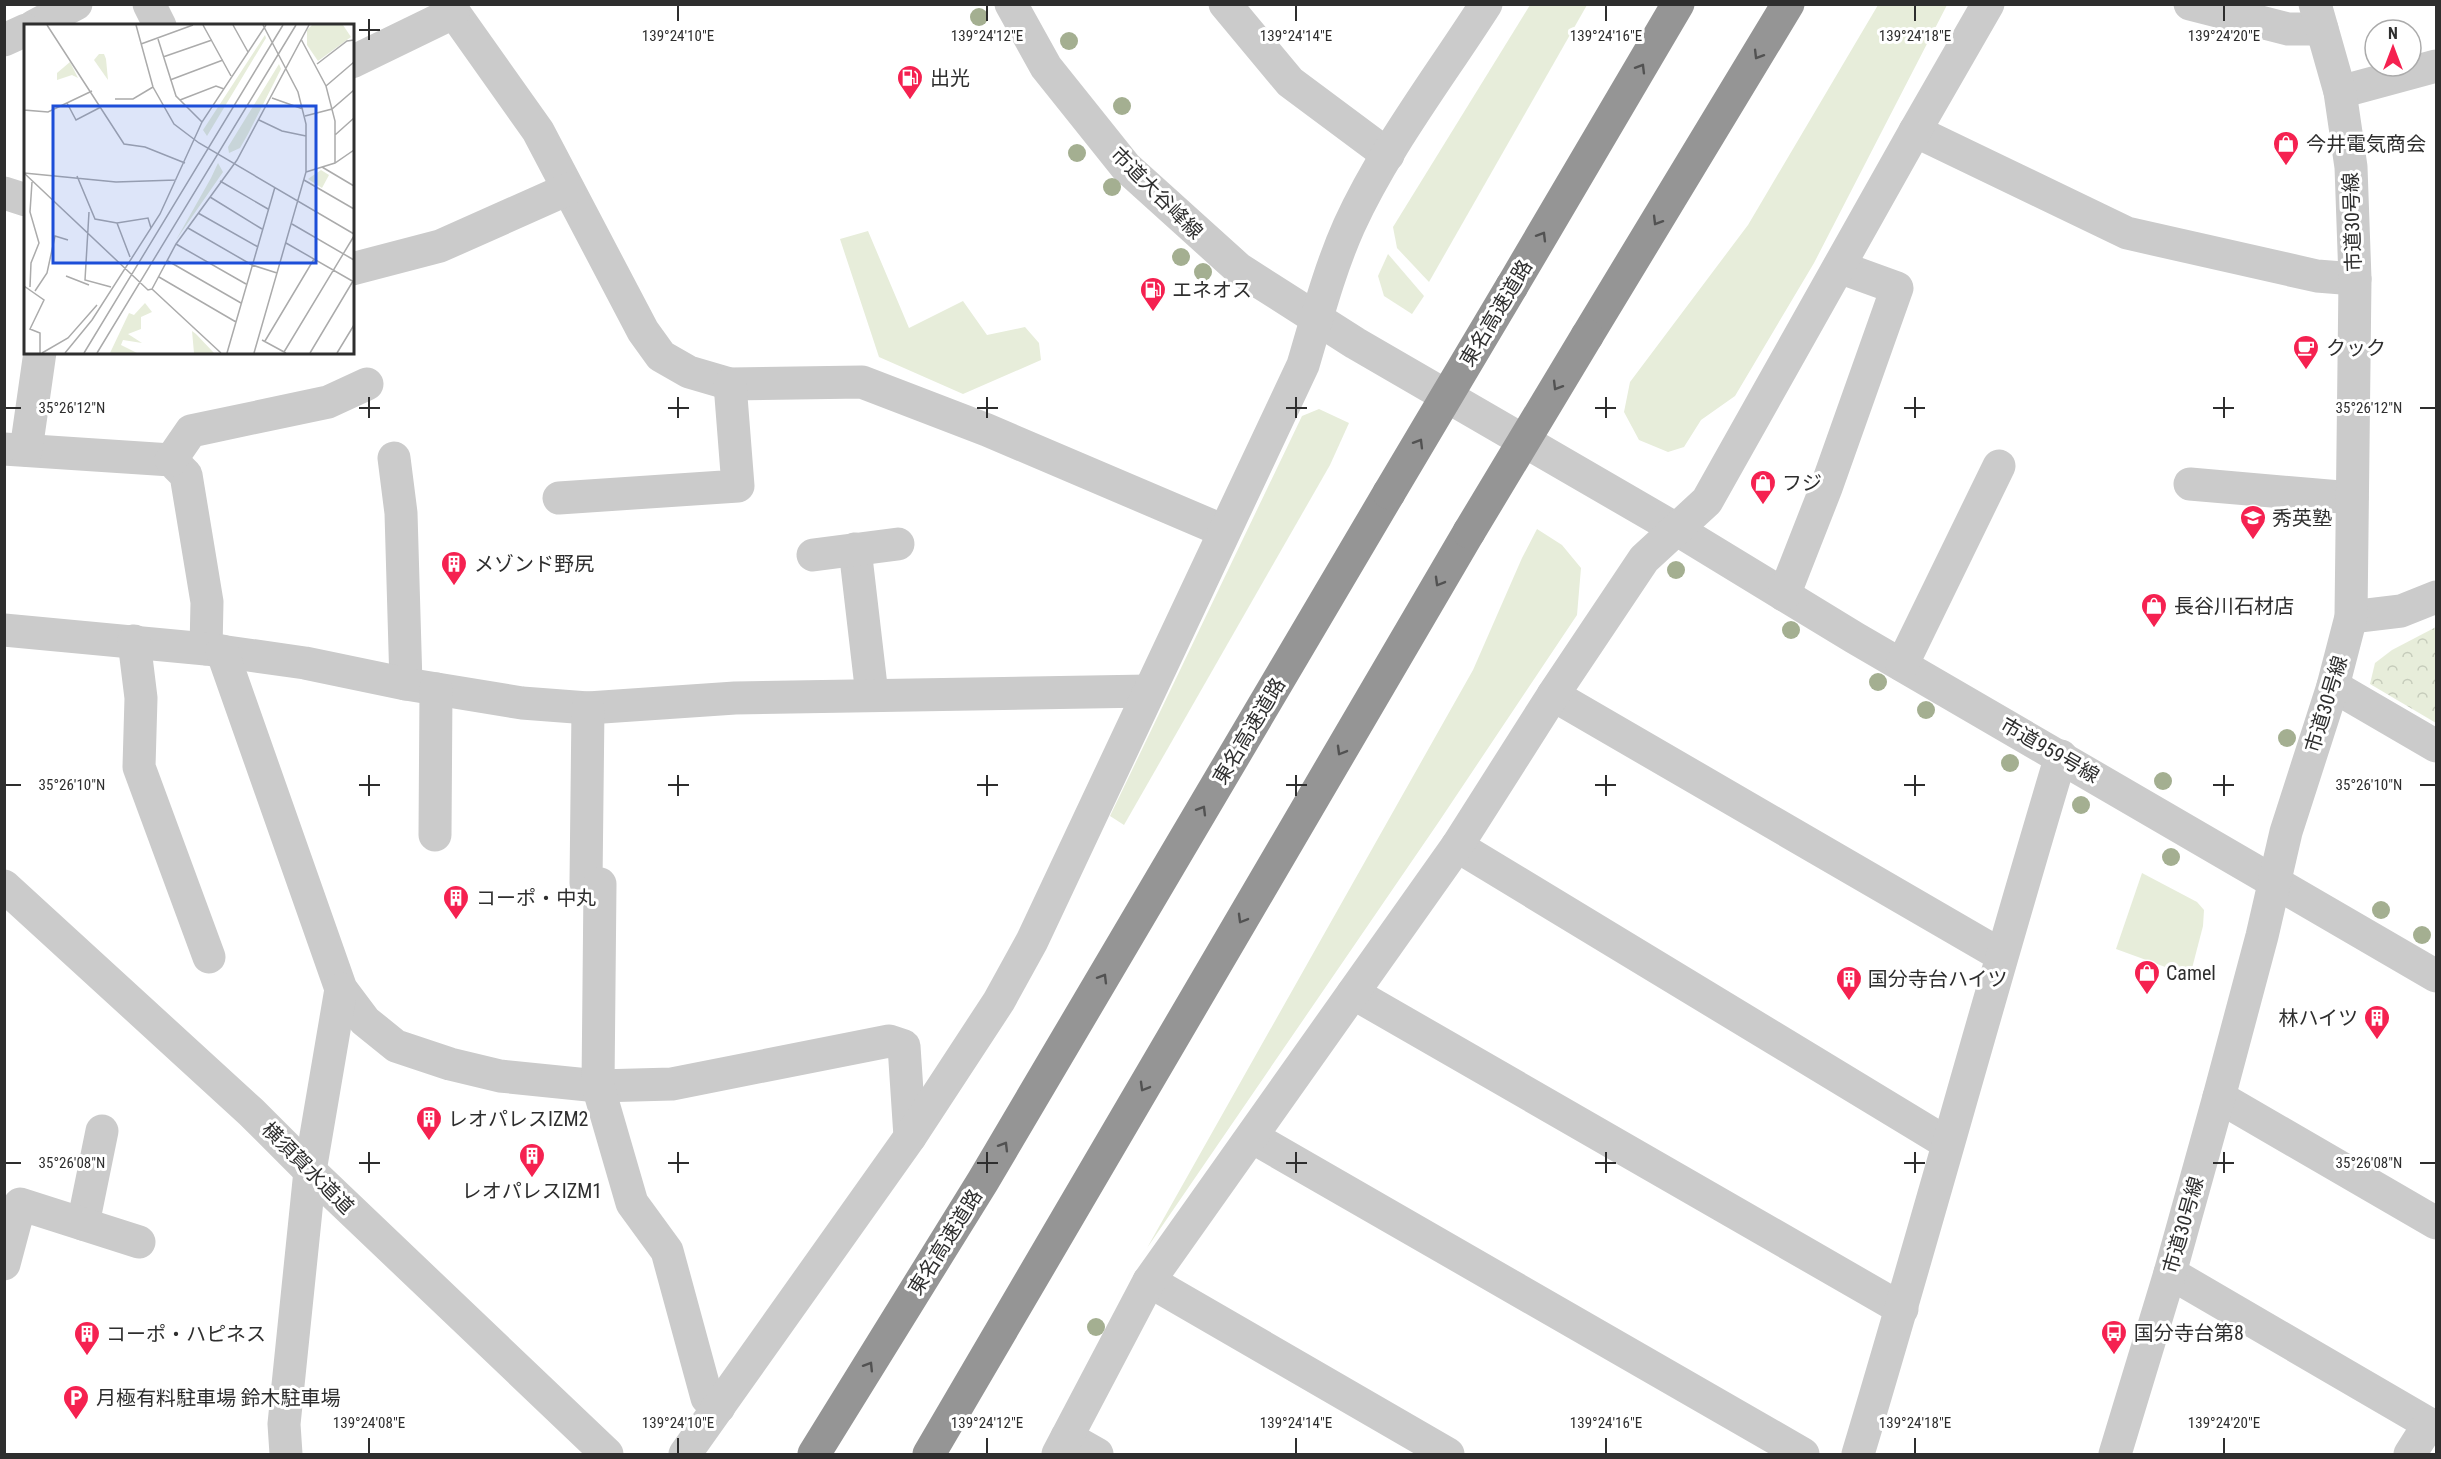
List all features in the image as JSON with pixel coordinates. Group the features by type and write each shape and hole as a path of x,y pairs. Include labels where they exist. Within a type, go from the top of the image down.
{"highway":[{"name":"東名高速道路","path":"813,1455 983,1181 1678,4"},
{"path":"929,1455 1469,532 1788,4"}],"street":[{"path":"38,24 76,4"},
{"path":"149,4 159,24"},
{"name":"市道大谷峰線","path":"1011,4 1046,67 1126,167 1239,269 1317,318 1670,526"},
{"path":"1225,4 1290,82 1388,154"},
{"path":"685,1455 910,1137 999,1001 1032,941 1303,364 1329,276 1350,225 1388,154 1486,4"},
{"path":"1097,1455 1063,1446 1149,1281 1457,846 1553,695 1644,559 1670,526 1707,501 1988,4"},
{"path":"2190,4 2288,29 2318,17"},
{"path":"354,61 451,9 538,131 644,331 661,356 688,372 730,384 862,382 987,430 1224,531"},
{"name":"市道30号線","path":"2115,1455 2170,1273 2219,1097 2262,936 2286,832 2333,686 2351,617 2355,279 2351,167 2340,92 2318,17"},
{"path":"4,40 24,31"},
{"path":"2340,92 2436,66"},
{"path":"1915,131 2127,233 2317,276 2355,279"},
{"path":"354,268 440,246 568,189"},
{"path":"4,193 24,199"},
{"path":"1784,595 1826,488 1897,288 1839,267"},
{"path":"39,354 15,450 171,460 186,475 214,650 341,989 365,1021 396,1046 450,1064 501,1076 598,1086 672,1084 889,1041 904,1046 910,1137"},
{"path":"171,460 191,431 328,402 367,384"},
{"path":"560,498 738,486 730,384"},
{"path":"394,458 421,686 435,835"},
{"path":"1902,665 1999,466"},
{"path":"2190,484 2352,498"},
{"name":"市道959号線","path":"1670,526 1902,665 2436,976"},
{"path":"813,555 898,544"},
{"path":"855,549 872,695"},
{"path":"2351,617 2401,611 2436,597"},
{"path":"4,630 134,640 214,650 305,663 522,703 588,708 735,698 1148,692"},
{"path":"134,640 141,698 139,767 209,957"},
{"path":"2333,686 2436,746"},
{"path":"1553,695 2001,955"},
{"path":"588,708 598,1086 632,1203 667,1251 707,1398 719,1407"},
{"path":"1858,1455 1902,1309 2001,955 2061,756"},
{"path":"1457,846 1947,1143"},
{"name":"横須賀水道道","path":"4,886 251,1112 607,1455"},
{"path":"286,1455 284,1424 310,1171 341,989"},
{"path":"1353,993 1902,1309"},
{"path":"2219,1097 2436,1223"},
{"path":"83,1224 102,1131"},
{"path":"1252,1137 1803,1455"},
{"path":"4,1264 20,1204 139,1242"},
{"path":"2170,1273 2432,1426 2410,1455"},
{"path":"1149,1281 1448,1455"}],"green space":[{"path":"1530,5 1587,5 1429,282 1397,248 1393,227"},
{"path":"1878,5 1947,5 1814,263 1735,396 1701,420 1684,447 1668,452 1639,440 1624,412 1630,382 1748,225"},
{"path":"868,231 909,328 963,301 987,335 1025,327 1039,343 1041,360 963,394 879,357 840,239"},
{"path":"1388,254 1424,296 1412,314 1384,296 1378,276"},
{"path":"1319,409 1349,423 1330,465 1124,825 1110,816 1302,416"},
{"path":"1537,529 1562,545 1581,568 1577,615 1438,823 1147,1248 1473,670"},
{"path":"2436,627 2436,723 2370,684 2375,663 2392,650"},
{"path":"2142,873 2197,902 2204,910 2203,926 2190,976 2116,949"}],"place":[{"name":"出光","path":"910,101"},
{"name":"今井電気商会","path":"2286,167"},
{"name":"エネオス","path":"1153,313"},
{"name":"クック","path":"2306,371"},
{"name":"フジ","path":"1763,506"},
{"name":"秀英塾","path":"2253,541"},
{"name":"メゾンド野尻","path":"454,587"},
{"name":"長谷川石材店","path":"2154,629"},
{"name":"コーポ・中丸","path":"456,921"},
{"name":"Camel","path":"2147,996"},
{"name":"国分寺台ハイツ","path":"1849,1002"},
{"name":"林ハイツ","path":"2377,1041"},
{"name":"レオパレスIZM2","path":"429,1142"},
{"name":"レオパレスIZM1","path":"532,1179"},
{"name":"国分寺台第8","path":"2114,1356"},
{"name":"コーポ・ハピネス","path":"87,1357"},
{"name":"月極有料駐車場 鈴木駐車場","path":"76,1421"}]}
